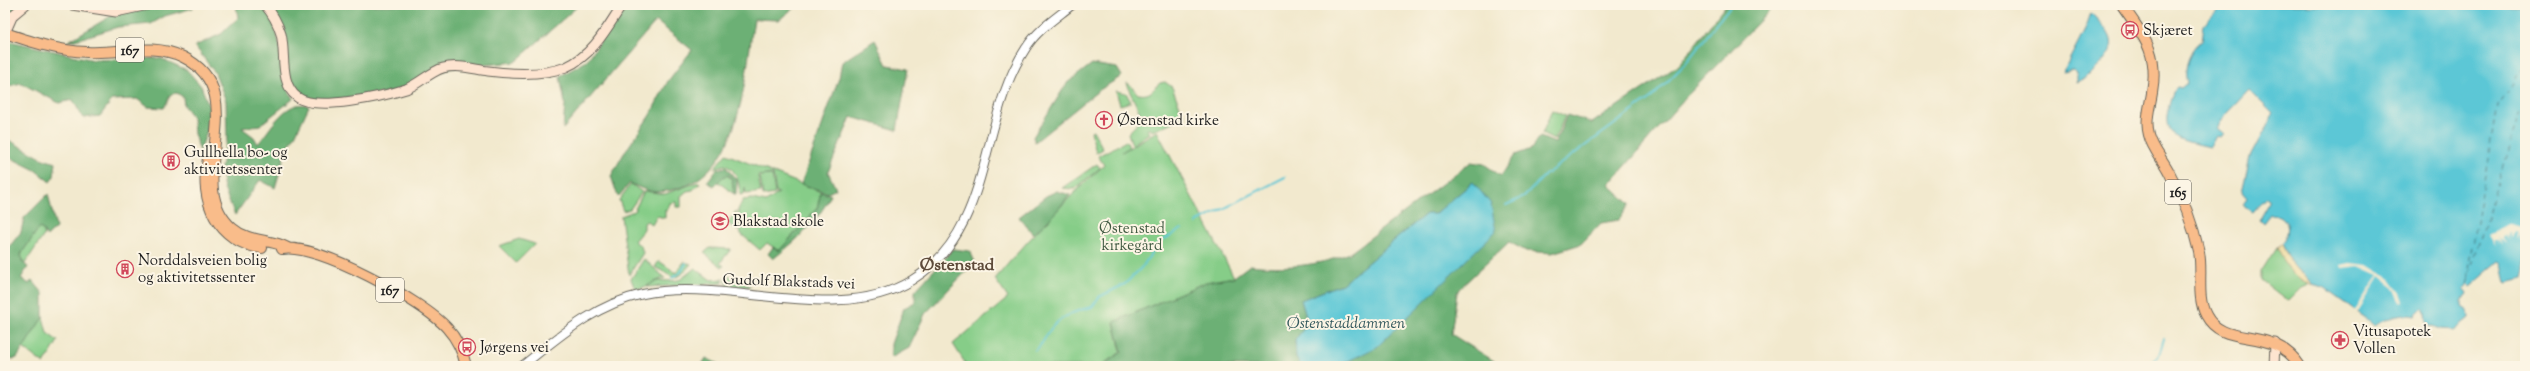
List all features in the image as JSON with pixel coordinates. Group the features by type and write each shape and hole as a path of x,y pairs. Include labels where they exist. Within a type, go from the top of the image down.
{"main road":[{"path":"5,33 13,14 25,5"},
{"path":"72,5 116,12 148,5"},
{"path":"265,5 281,34 286,78 292,91 304,100 320,104 360,99 400,90 436,71 453,67 523,72 559,69 575,61 590,50 622,5"},
{"name":"165","path":"2122,5 2146,40 2153,58 2155,78 2148,119 2149,134 2175,185 2196,238 2200,262 2204,312 2212,324 2227,333 2275,343 2288,351 2300,366"},
{"name":"167","path":"5,33 40,44 79,51 148,49 175,54 188,60 202,72 214,93 218,116 204,177 206,198 212,214 223,230 241,243 264,248 288,248 309,251 338,262 428,312 452,334 461,349 466,366"},
{"path":"2274,366 2275,343"}],"street":[{"name":"Gudolf Blakstads vei","path":"522,366 578,322 599,310 643,294 683,291 845,300 882,294 912,280 944,254 963,226 976,193 1007,88 1022,54 1038,33 1072,5"}],"green space":[{"path":"5,5 26,5 5,21"},
{"path":"156,5 192,5 193,8 165,16 151,24 118,27 65,43 116,13 138,11"},
{"path":"236,5 260,5 268,14 278,37 284,76 293,99 260,125 242,128 254,137 258,144 286,110 301,104 309,106 295,136 286,150 275,188 260,180 235,215 224,189 221,168 227,138 226,101 215,73 195,46 221,34 238,18"},
{"path":"265,5 579,5 515,62 452,68 394,92 306,102 289,83 283,41"},
{"path":"624,5 797,5 779,20 754,19 748,65 738,115 729,139 718,159 702,176 682,187 667,191 655,192 630,183 618,197 611,176 623,155 650,115 668,81 692,50 656,21 563,129 565,104 560,76 587,61"},
{"path":"1726,5 1775,5 1685,98 1609,185 1630,204 1619,220 1601,223 1581,244 1552,253 1526,251 1509,242 1459,289 1457,293 1451,334 1502,366 1338,366 1350,361 1473,182 1435,214 1426,214 1342,284 1301,300 1308,323 1295,340 1296,358 1301,366 1101,366 1122,352 1114,322 1206,282 1234,277 1250,265 1275,267 1313,264 1350,253 1471,162 1484,164 1501,176 1515,155 1531,149 1540,137 1555,143 1567,115 1592,123 1679,65"},
{"path":"5,40 94,60 160,58 187,70 201,86 210,109 209,125 200,151 194,134 193,118 184,106 183,97 177,93 171,94 164,108 148,107 137,99 112,100 100,116 83,118 73,100 59,103 21,83 9,86 5,91"},
{"path":"875,40 887,65 908,69 897,130 851,117 828,172 836,189 828,193 801,184 839,78 842,62"},
{"path":"1092,64 1117,68 1122,76 1098,91 1035,142 1033,137 1067,83"},
{"path":"1165,82 1172,87 1184,117 1152,131 1150,128 1147,130 1149,133 1132,145 1128,133 1137,124 1136,122 1143,119 1126,84 1128,83 1138,94 1148,94 1160,83"},
{"path":"1116,91 1126,93 1131,102 1120,105"},
{"path":"1552,110 1565,116 1554,140 1542,134"},
{"path":"1093,130 1103,149 1096,153 1091,131"},
{"name":"Østenstad kirkegård","path":"1157,131 1234,277 1206,282 1114,322 1121,352 1100,366 967,366 953,344 1008,298 995,279 1047,220 1104,165 1098,156 1126,141 1129,147 1122,152"},
{"path":"5,138 43,159 56,163 54,176 50,182 35,170 5,155"},
{"path":"726,154 821,192 817,208 779,251 767,243 760,250 741,234 738,210 743,200 752,199 766,202 779,193 776,193 773,174 758,176 761,192 746,194 745,188 744,194 740,195 737,178 733,171 725,165 714,168"},
{"path":"1097,164 1100,168 1075,189 1062,188"},
{"path":"726,167 737,181 736,194 734,194 732,180 729,175 723,177 714,186 707,182 717,169"},
{"path":"726,174 732,180 734,194 718,182"},
{"path":"772,175 775,194 763,196 760,176"},
{"path":"698,182 700,183 693,190 687,191 681,196 681,207 676,207 676,202 670,203 667,211 665,210 665,218 657,216 652,225 647,221 644,223 644,229 634,241 641,246 643,253 629,275 621,216 634,211 644,191 665,194"},
{"path":"631,184 642,192 630,209 623,211 619,200"},
{"path":"1057,191 1070,195 1048,221 1033,234 1019,217 1046,196"},
{"path":"821,192 831,195 813,223 773,259 768,254 773,247 779,251 817,208"},
{"path":"48,194 56,228 47,237 43,230 39,228 21,254 22,262 28,267 21,278 29,284 32,280 43,293 43,317 17,358 12,359 5,354 5,252 21,232 24,218"},
{"path":"736,211 738,231 728,223"},
{"path":"39,228 43,230 44,235 24,265 21,254"},
{"path":"519,239 535,244 516,263 499,246"},
{"path":"710,248 731,249 720,263 724,266 722,267 704,253"},
{"path":"2276,248 2289,269 2308,285 2301,288 2288,301 2261,280 2261,272"},
{"path":"953,249 970,251 975,262 925,314 909,348 891,358 891,344 904,308 915,302 915,291"},
{"path":"644,259 665,278 642,288 635,289 631,279"},
{"path":"659,261 676,273 684,262 691,264 681,275 674,278 655,267"},
{"path":"695,268 711,280 723,279 723,283 647,287 659,281 681,279"},
{"path":"728,275 737,281 743,281 751,287 727,285 725,278"},
{"path":"43,317 47,333 58,341 44,364 23,348"},
{"path":"706,358 722,366 701,366"}],"sand":[{"path":"2281,244 2287,256 2312,284 2307,284 2296,277 2286,265 2276,248"}],"water":[{"path":"2222,5 2525,5 2525,271 2523,279 2506,283 2502,263 2499,261 2470,286 2468,284 2463,288 2467,293 2462,302 2462,307 2468,311 2469,318 2454,330 2440,329 2427,324 2426,312 2423,308 2415,316 2406,315 2394,317 2378,322 2375,325 2324,287 2312,284 2287,256 2281,244 2288,230 2284,219 2279,215 2270,214 2263,223 2259,219 2270,200 2266,197 2253,212 2242,204 2247,198 2242,192 2250,157 2273,114 2249,90 2226,114 2217,128 2223,133 2220,137 2216,136 2210,147 2178,138 2172,134 2168,128 2168,110 2172,95 2178,87 2181,88 2187,83 2186,72 2190,55 2202,41 2204,25"},
{"path":"2091,13 2108,33 2111,39 2111,45 2105,59 2088,76 2077,82 2077,76 2073,70 2063,72 2086,27"},
{"name":"Østenstaddammen","path":"1473,182 1491,204 1496,231 1377,347 1338,366 1301,366 1296,358 1295,340 1308,323 1301,300 1342,284 1426,214 1435,214"}],"pier":[{"path":"2510,224 2525,228 2523,242 2524,234 2520,241 2521,233 2517,240 2518,233 2515,232 2513,239 2511,233 2509,234 2511,240 2506,235 2509,242 2505,236 2503,238 2506,243 2500,238 2502,245 2497,238 2498,245 2496,240 2493,240 2495,247 2488,235"},
{"path":"2350,263 2368,265 2390,279 2401,293 2404,302 2401,303 2394,287 2380,276 2357,313 2354,311 2379,275 2359,266 2342,268 2341,265"}],"waterway":[{"path":"1506,205 1524,197 1545,175 1652,97 1686,63 1731,5"},
{"path":"1196,223 1285,177"},
{"path":"1035,350 1040,346 1053,326 1074,312 1092,307 1099,297 1125,284 1143,266 1158,243 1182,229"},
{"path":"672,278 681,272 686,263"},
{"path":"2149,366 2159,354 2164,339"}],"ferry route":[{"path":"2466,286 2497,105 2525,67"},
{"path":"2467,281 2520,112 2525,109"}],"place":[{"name":"Skjæret","path":"2130,30"},
{"name":"Østenstad kirke","path":"1104,120"},
{"name":"Gullhella bo- og aktivitetssenter","path":"171,161"},
{"name":"Blakstad skole","path":"720,221"},
{"name":"Norddalsveien bolig og aktivitetssenter","path":"125,269"},
{"name":"Vitusapotek Vollen","path":"2340,340"},
{"name":"Jørgens vei","path":"467,347"}],"district":[{"name":"Østenstad","path":"957,264"}]}
